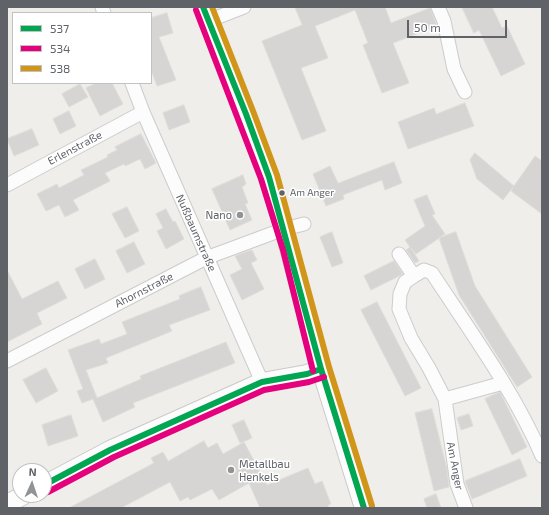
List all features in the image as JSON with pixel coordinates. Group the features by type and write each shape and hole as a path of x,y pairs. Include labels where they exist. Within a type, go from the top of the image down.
{"street":[{"path":"244,7 206,14 266,170 284,228 321,369 364,508"},
{"path":"438,7 444,21 454,69 465,92"},
{"name":"Nußbaumstraße","path":"132,84 142,112 262,382"},
{"name":"Erlenstraße","path":"7,185 142,112"},
{"path":"284,228 304,224"},
{"name":"Ahornstraße","path":"7,361 206,258 284,228"},
{"path":"399,254 414,276 424,270 432,273 517,406 542,456"},
{"name":"Am Anger","path":"414,276 405,282 402,288 399,309 411,338 445,399 457,484 466,508"},
{"path":"52,481 110,450 262,382 308,374 321,369"},
{"path":"445,399 503,383"}],"building":[{"path":"295,7 385,7 391,23 430,8 437,26 393,43 409,83 382,93 363,45 368,43 355,10 315,26 328,58 301,68 326,131 302,140 262,41 302,25"},
{"path":"462,7 492,7 502,28 507,26 525,64 501,76 479,30 474,33"},
{"path":"167,13 173,33 159,37 176,80 157,86 152,73 152,18"},
{"path":"80,84 88,97 69,107 62,94"},
{"path":"95,84 113,84 123,104 100,116 86,88"},
{"path":"465,103 474,126 408,149 398,122 434,108 436,114"},
{"path":"184,105 190,122 169,130 163,113"},
{"path":"69,111 76,126 60,134 53,119"},
{"path":"32,129 39,145 14,156 7,139"},
{"path":"141,134 156,163 145,169 140,159 125,166 124,164 105,173 110,181 73,200 79,210 65,217 59,205 46,211 37,194 57,184 59,188 84,175 81,170 108,157 107,155 117,150 115,147"},
{"path":"475,153 514,186 535,156 542,161 542,214 511,191 513,187 503,200 477,179 470,160"},
{"path":"394,162 402,183 385,190 382,180 343,195 344,199 326,206 313,174 330,166 338,183"},
{"path":"243,175 246,184 242,187 248,203 245,204 252,220 230,230 212,189"},
{"path":"427,195 435,214 432,215 445,234 416,254 411,248 419,261 415,263 406,250 410,247 405,240 425,226 414,200"},
{"path":"127,207 139,231 125,238 112,214"},
{"path":"166,209 173,222 175,221 184,239 166,249 157,231 163,228 156,214"},
{"path":"332,232 343,263 332,267 320,237"},
{"path":"456,232 475,286 532,377 517,387 459,295 439,238"},
{"path":"134,242 145,264 127,273 116,251"},
{"path":"252,250 257,260 251,263 264,289 242,300 230,275 242,269 235,256"},
{"path":"95,259 105,279 85,289 75,269"},
{"path":"394,261 403,274 371,290 364,276"},
{"path":"7,270 22,299 58,281 67,298 37,313 42,324 7,342"},
{"path":"201,287 210,310 169,325 172,331 106,358 108,363 86,370 97,398 141,379 140,376 226,342 235,363 133,403 135,407 103,422 93,399 82,403 77,391 83,389 68,350 99,339 101,344 127,334 122,322 180,299 179,296"},
{"path":"377,302 421,388 405,396 361,310"},
{"path":"46,368 58,391 36,403 23,380"},
{"path":"500,392 527,447 512,455 485,399"},
{"path":"432,409 447,469 449,487 434,491 415,413"},
{"path":"469,414 473,426 461,430 457,418"},
{"path":"71,415 78,436 48,446 42,425"},
{"path":"244,420 252,438 240,443 232,425"},
{"path":"204,441 208,448 217,443 223,454 244,442 267,485 308,468 315,484 322,481 331,504 328,505 329,508 260,508 249,483 219,500 212,489 190,500 188,497 180,501 170,482 121,508 69,508 154,463 151,458 163,452 168,461"},
{"path":"520,459 527,476 472,499 465,481"},
{"path":"436,494 441,508 427,508 424,499"}],"transit line":[{"name":"537","path":"203,7 246,114 269,177 321,369 364,508"},
{"name":"538","path":"212,7 277,175 329,367 372,506"},
{"name":"534","path":"196,10 261,179 283,250 313,371"},
{"name":"537","path":"52,481 110,450 262,382 307,374 321,369"},
{"name":"534","path":"52,490 114,457 264,390 309,382 324,377"}],"place":[{"name":"Am Anger","path":"282,193"},
{"name":"Nano","path":"240,215"},
{"name":"Metallbau Henkels","path":"231,470"}]}
